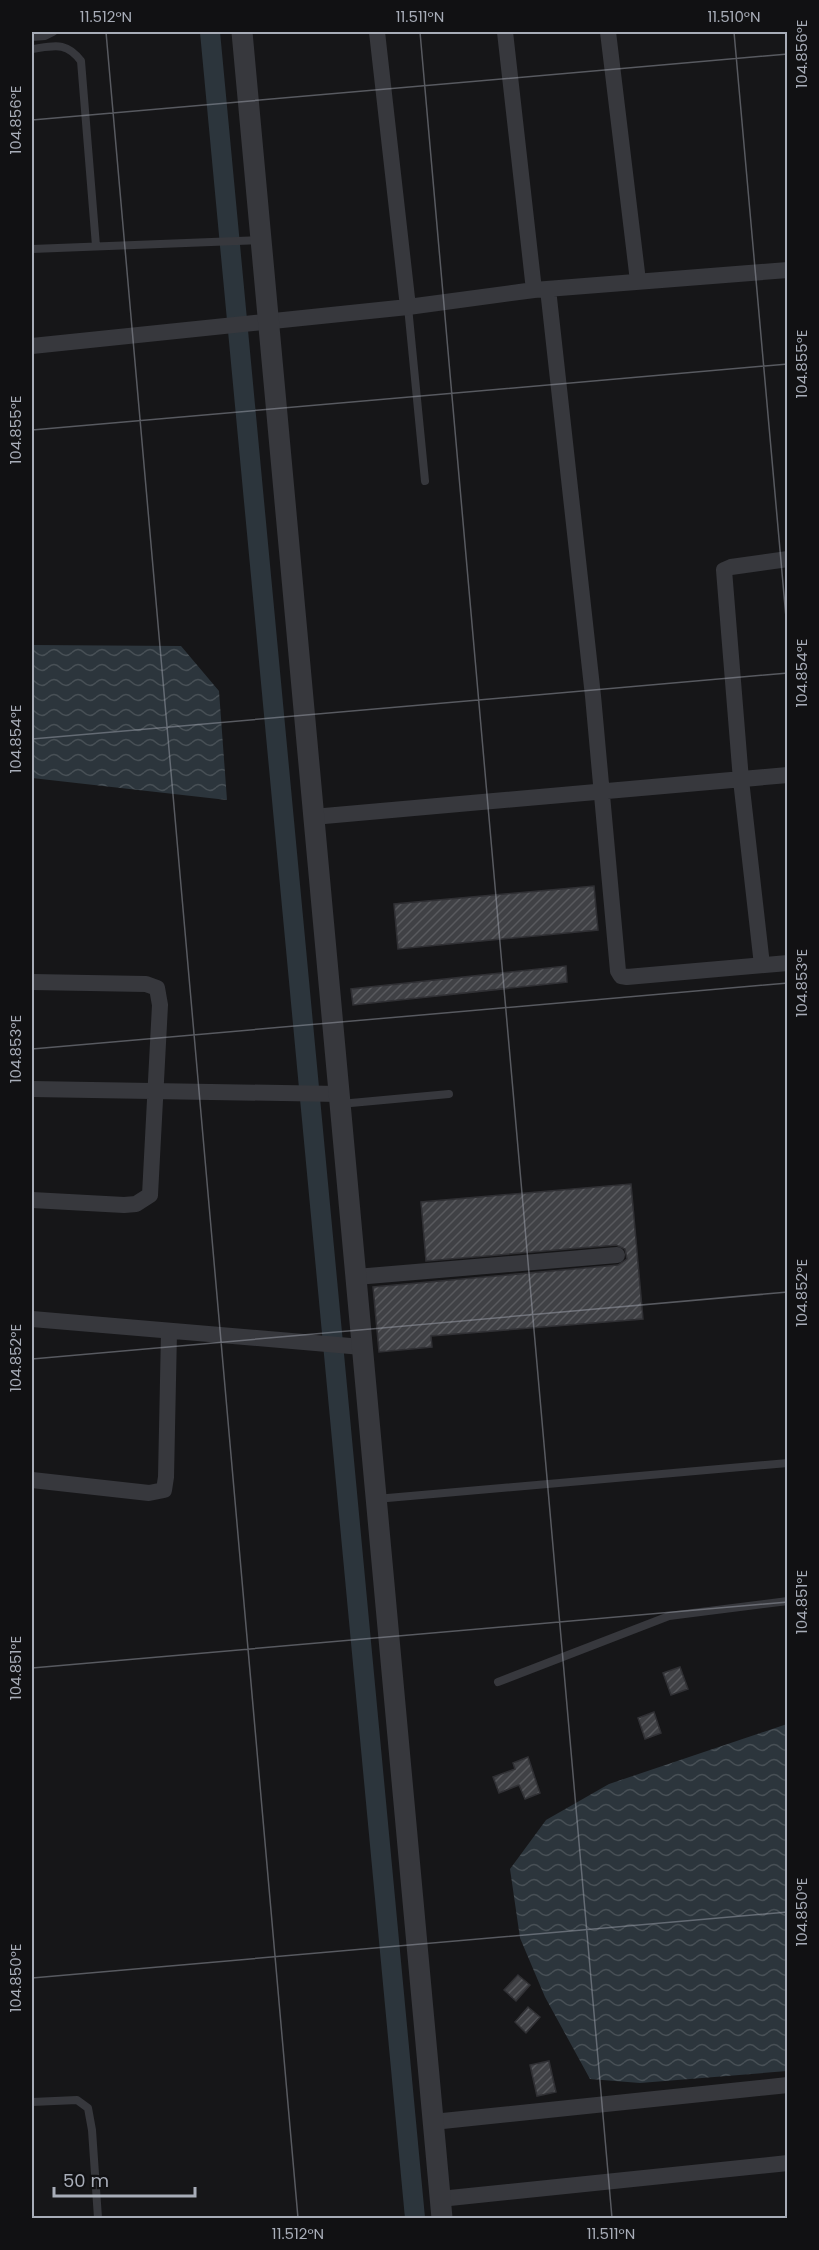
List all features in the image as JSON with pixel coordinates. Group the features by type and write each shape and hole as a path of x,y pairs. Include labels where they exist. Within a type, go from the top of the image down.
{"street":[{"path":"242,32 252,241 264,322 314,817 335,1097 356,1277 344,1346 376,1499 441,2209 788,2163"},
{"path":"377,32 408,307"},
{"path":"505,32 541,290 602,792 618,971 621,976 788,963"},
{"path":"608,32 638,281"},
{"path":"32,346 408,307 541,290 788,270"},
{"path":"762,965 741,780 724,570 730,567 788,559"},
{"path":"314,817 788,775"},
{"path":"32,982 146,984 157,988 160,1005 150,1195 136,1204 124,1205 32,1200"},
{"path":"32,1089 335,1097"},
{"path":"356,1277 617,1255"},
{"path":"32,1319 344,1346"},
{"path":"32,1480 149,1493 164,1490 169,1332"},
{"path":"433,2122 788,2085"}],"lane":[{"path":"32,37 45,36 53,32"},
{"path":"32,49 59,46 73,50 81,61 96,246"},
{"path":"32,249 252,241"},
{"path":"408,307 425,481"},
{"path":"335,1097 449,1094"},
{"path":"376,1499 788,1463"},
{"path":"498,1682 669,1616 788,1602"},
{"path":"32,2102 77,2100 88,2108 92,2130 98,2218"}],"water":[{"path":"32,645 181,646 219,691 227,800 32,778"},
{"path":"787,1724 787,2071 640,2083 590,2079 545,1997 520,1938 510,1869 546,1820 609,1784"}],"building":[{"path":"594,886 598,930 398,949 394,904"},
{"path":"566,966 567,982 353,1005 351,989"},
{"path":"631,1184 643,1319 431,1336 432,1347 379,1352 373,1287 618,1265 627,1259 625,1249 616,1245 426,1261 421,1202"},
{"path":"680,1667 688,1689 671,1695 663,1673"},
{"path":"654,1712 661,1733 645,1739 638,1718"},
{"path":"528,1757 540,1793 525,1799 519,1785 499,1793 493,1777 515,1769 513,1763"},
{"path":"518,1975 530,1985 516,2001 504,1990"},
{"path":"528,2007 540,2017 526,2033 515,2022"},
{"path":"549,2061 556,2092 537,2096 530,2065"}],"waterway":[{"path":"210,32 415,2218"}]}
